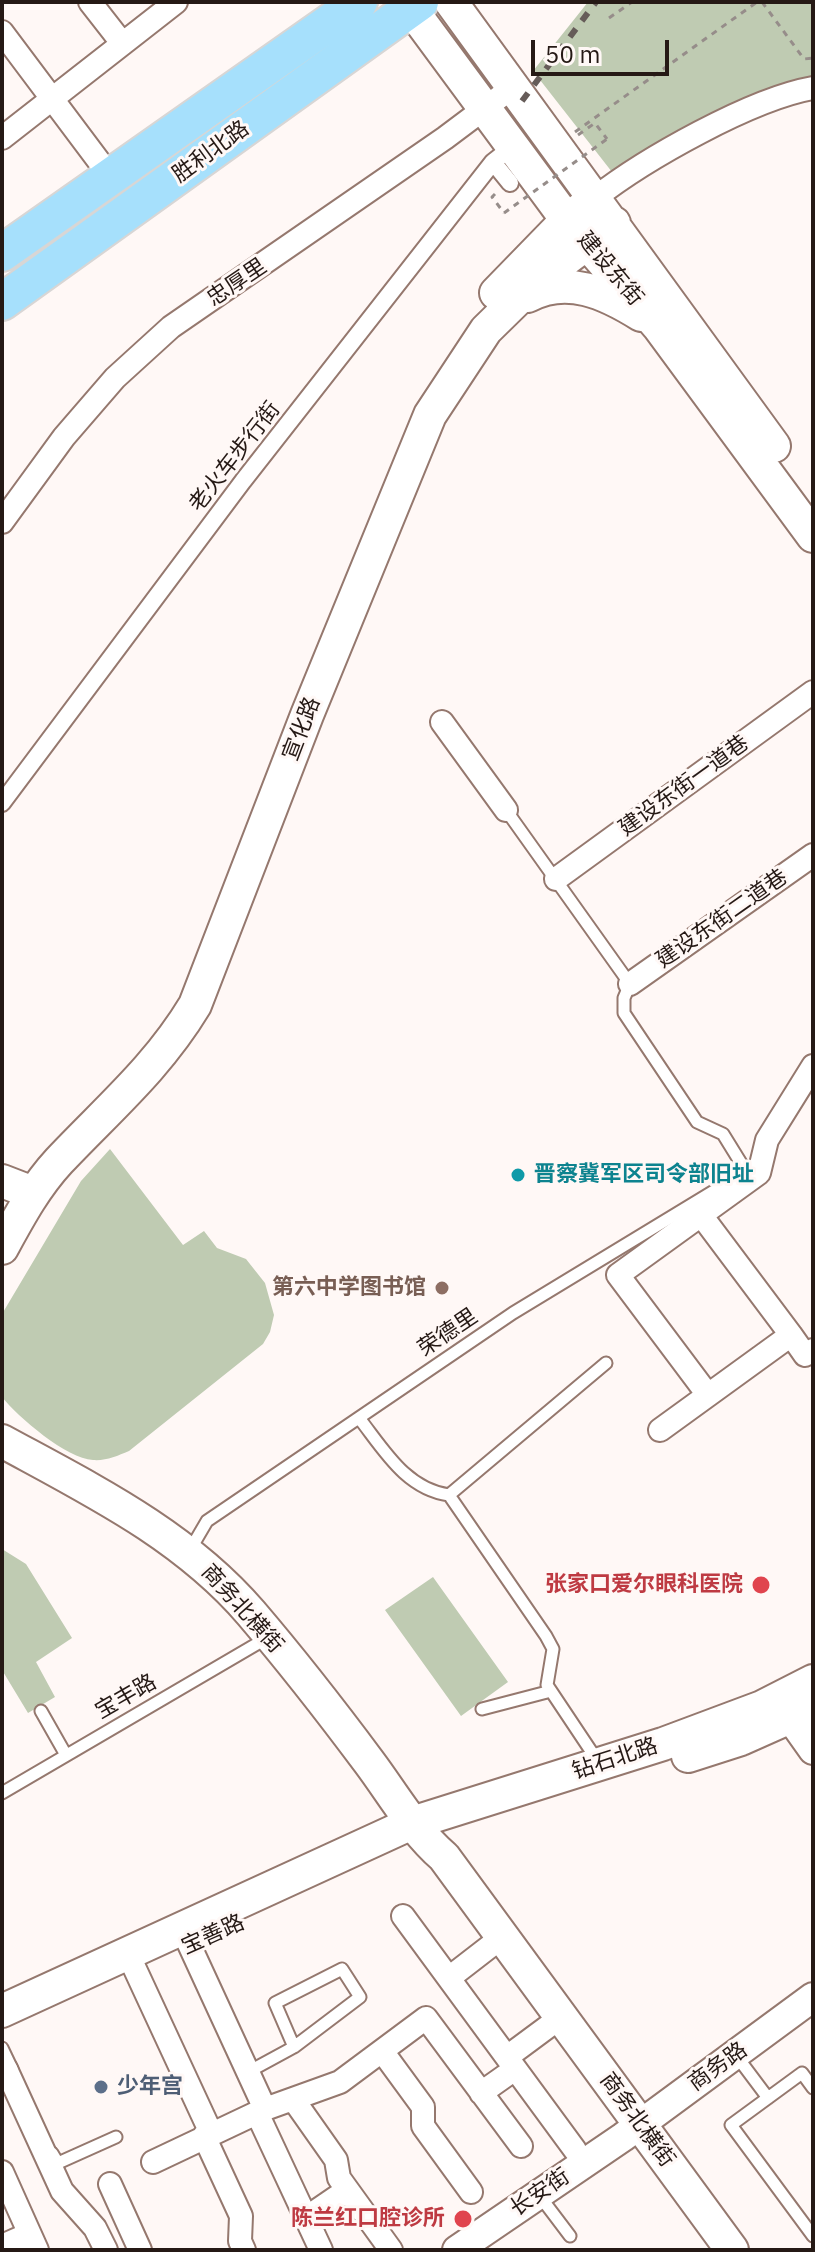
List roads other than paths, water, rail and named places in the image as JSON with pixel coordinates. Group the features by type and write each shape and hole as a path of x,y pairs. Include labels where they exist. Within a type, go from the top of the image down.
{"highway":[{"name":"胜利北路","path":"2,253 359,2"},
{"name":"胜利北路","path":"2,302 412,4"}],"main road":[{"name":"建设东街","path":"451,2 513,87 568,138 605,211 813,501"},
{"name":"建设东街","path":"412,4 484,108 511,165 578,231 659,327 813,536"},
{"path":"511,165 537,202 533,239 523,264"},
{"name":"宣化路","path":"2,1226 20,1187 136,1066 186,997 392,457 415,406 454,343 523,264 605,211"},
{"name":"宣化路","path":"2,1248 20,1187 58,1162 144,1077 172,1043 195,1005 414,448 430,415 478,342 578,231"},
{"path":"511,305 538,290 570,285 611,299 659,327"},
{"name":"商务北横街","path":"2,1441 110,1500 190,1551 269,1636 369,1762 418,1832 444,1857 494,1944 631,2130 732,2250"},
{"name":"钻石北路","path":"418,1832 762,1707 813,1681"},
{"name":"钻石北路","path":"418,1832 741,1739 802,1713"},
{"name":"宝善路","path":"2,2029 131,1962 418,1832"},
{"name":"宝善路","path":"2,2011 131,1962"},
{"name":"商务北横街","path":"631,2130 707,2250"}],"street":[{"path":"90,2 122,43"},
{"path":"2,138 176,2"},
{"path":"2,32 110,176"},
{"name":"忠厚里","path":"2,522 74,425 115,378 171,327 513,87"},
{"path":"605,211 650,159 754,109 813,88"},
{"name":"老火车步行街","path":"2,803 230,498 511,165"},
{"name":"建设东街一道巷","path":"556,879 813,692"},
{"path":"442,722 506,810"},
{"name":"建设东街二道巷","path":"630,984 813,855"},
{"path":"708,1395 618,1275 759,1173 767,1140 813,1066"},
{"path":"701,1215 805,1355 813,1350"},
{"path":"660,1430 791,1335"},
{"path":"802,1713 813,1750"},
{"path":"403,1916 575,2150"},
{"path":"186,1937 248,2072 261,2111 321,2250"},
{"path":"449,1978 494,1944"},
{"path":"131,1962 241,2216 240,2241 244,2250"},
{"name":"商务路","path":"631,2130 813,1997"},
{"path":"153,2162 261,2111 340,2082 426,2018 521,2146"},
{"path":"481,2093 553,2024"},
{"path":"382,2051 423,2107 423,2126 471,2192"},
{"path":"4,2059 62,2191 95,2228 106,2250"},
{"path":"293,2099 336,2160 339,2178 391,2250"},
{"name":"长安街","path":"457,2250 631,2130"},
{"path":"2,2172 33,2242 2,2246"},
{"path":"110,2184 140,2250"},
{"path":"306,2218 347,2190"}],"lane":[{"path":"506,810 630,984"},
{"name":"荣德里","path":"190,1551 207,1521 513,1313 742,1174 744,1168 723,1134 697,1122 624,1013 624,998 630,984"},
{"path":"449,1495 606,1363"},
{"path":"359,1418 405,1476 435,1493 449,1495 546,1636 553,1649 547,1685 599,1764"},
{"name":"宝丰路","path":"2,1793 269,1636"},
{"path":"482,1709 551,1691"},
{"path":"41,1711 66,1755"},
{"path":"248,2072 294,2047 360,1997 342,1969 275,2003 294,2047"},
{"path":"735,2054 768,2098"},
{"path":"4,2059 58,2163 116,2137"},
{"path":"813,2088 802,2073 731,2125 813,2236"},
{"path":"539,2194 570,2236"}],"railway":[{"path":"522,101 596,2"}],"place":[{"name":"晋察冀军区司令部旧址","path":"518,1175"},
{"name":"第六中学图书馆","path":"442,1288"},
{"name":"张家口爱尔眼科医院","path":"761,1585"},
{"name":"少年宫","path":"101,2087"},
{"name":"陈兰红口腔诊所","path":"463,2219"}]}
